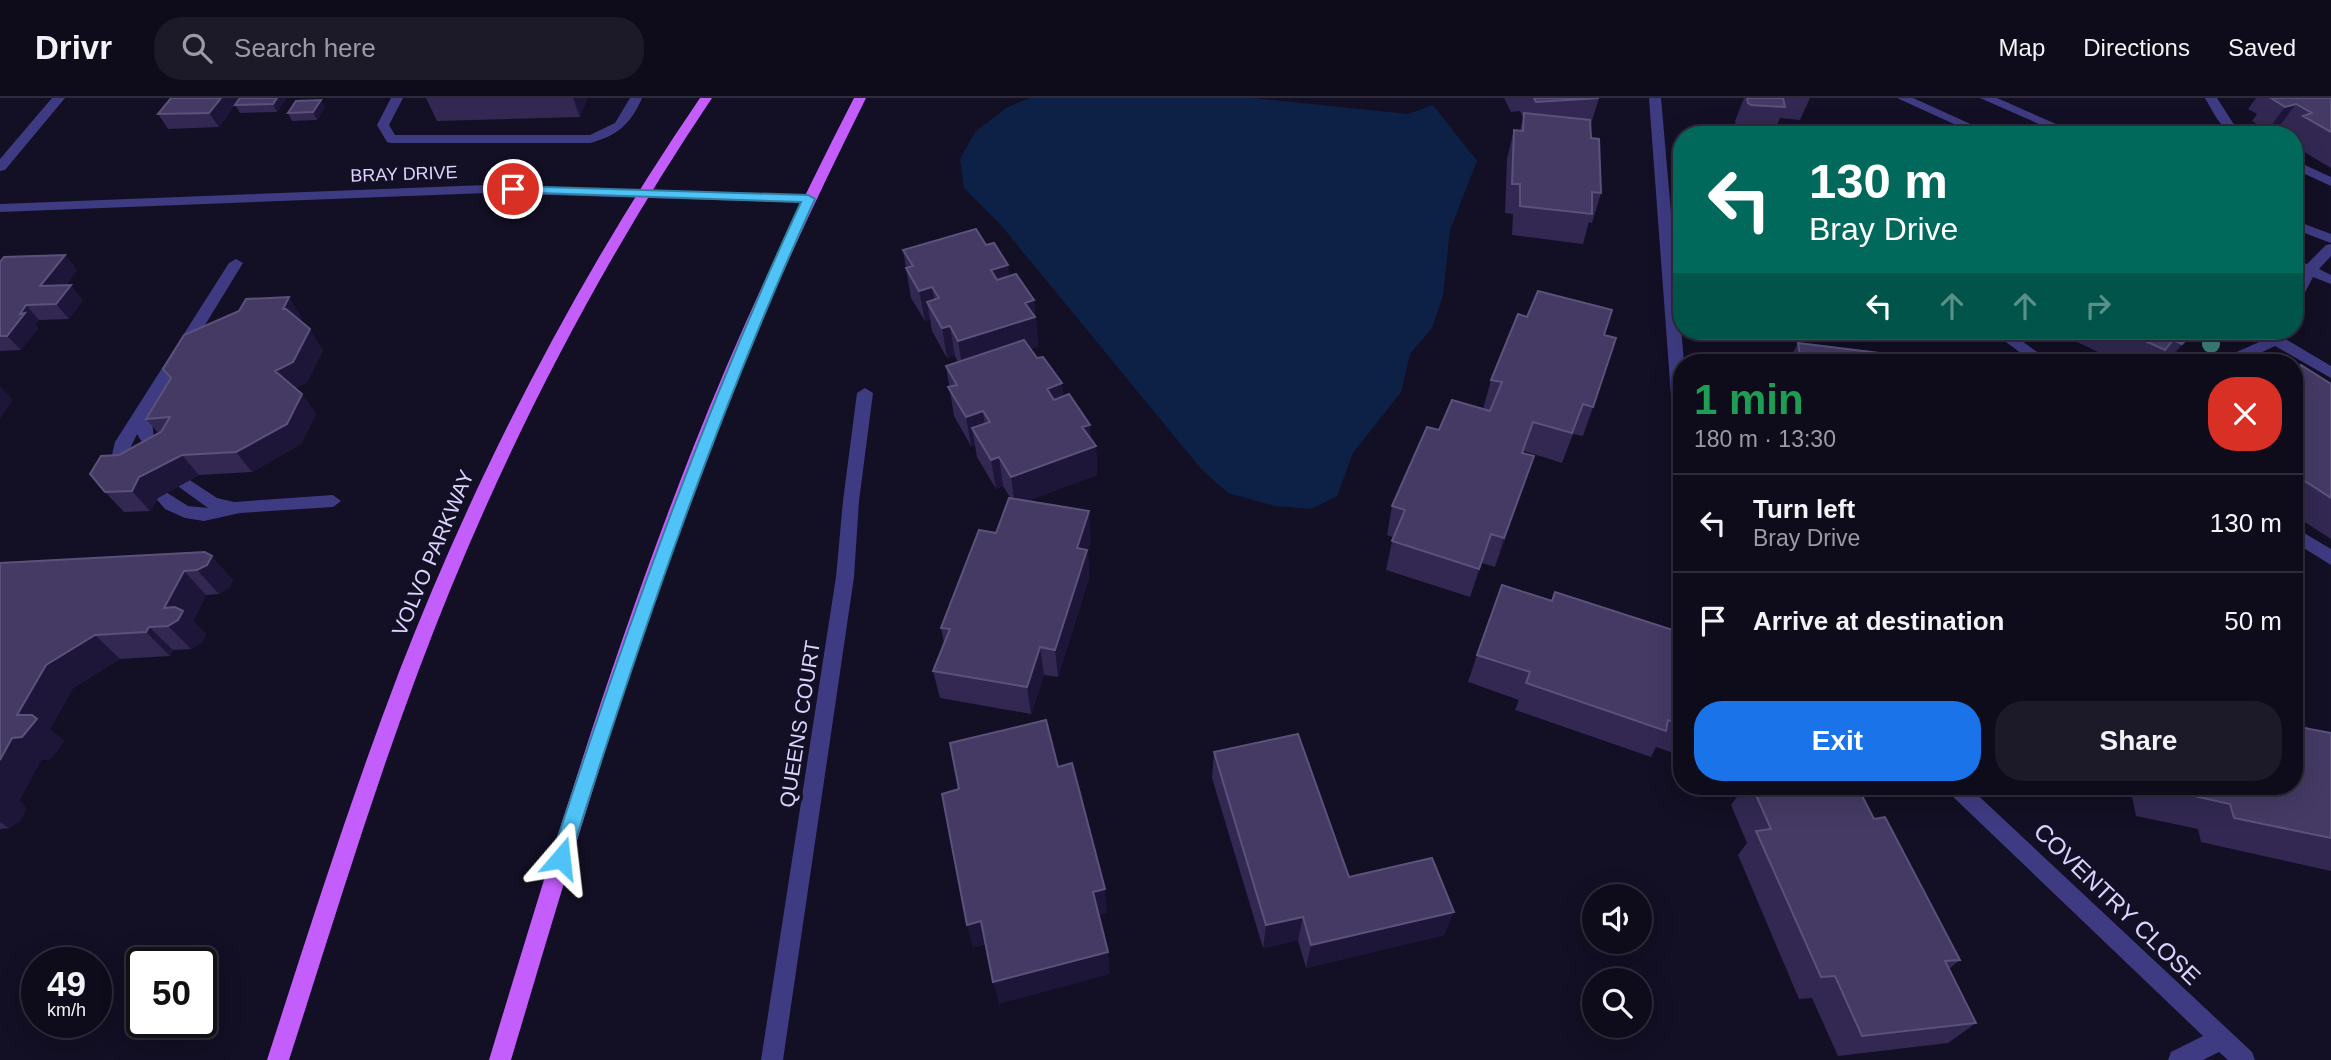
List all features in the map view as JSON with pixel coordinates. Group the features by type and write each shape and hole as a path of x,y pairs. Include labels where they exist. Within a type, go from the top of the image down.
{"main road":[{"name":"VOLVO PARKWAY","path":"278,1060 377,757 438,599 495,467 550,354 640,193 706,98"},
{"path":"500,1060 568,833 624,661 721,399 808,199 860,98"}],"street":[{"path":"0,167 58,98"},
{"path":"397,98 383,125 391,139 590,139 609,136 630,113 636,98"},
{"path":"1655,98 1673,323"},
{"path":"1903,98 1968,126"},
{"path":"1986,98 2054,126"},
{"path":"2215,98 2230,126"},
{"path":"2303,168 2331,182"},
{"name":"BRAY DRIVE","path":"0,208 485,188 808,199"},
{"path":"2303,228 2331,239"},
{"path":"2303,283 2309,271 2331,247"},
{"path":"140,474 120,455 123,442 236,263"},
{"path":"2303,268 2331,280"},
{"path":"2011,340 2031,354"},
{"path":"2241,354 2264,340"},
{"path":"2283,340 2331,373"},
{"name":"QUEENS COURT","path":"772,1060 845,577 851,501 865,393"},
{"path":"143,414 141,430 148,444 163,461"},
{"path":"185,483 201,498 217,506 333,501"},
{"path":"161,495 186,512 204,515 240,507"},
{"path":"2303,539 2331,558"},
{"name":"COVENTRY CLOSE","path":"1964,795 2244,1060"},
{"path":"2179,1060 2221,1039"}],"water":[{"path":"1030,98 1253,98 1408,114 1433,105 1477,161 1450,230 1443,296 1432,328 1410,354 1401,392 1353,453 1337,496 1311,509 1275,506 1228,493 1202,470 1000,224 964,188 960,159 975,132 1006,108"}],"building":[{"path":"171,98 221,98 209,113 158,114"},
{"path":"240,98 277,98 273,104 235,105"},
{"path":"1534,98 1599,98 1536,102"},
{"path":"1747,98 1783,98 1785,107 1751,105"},
{"path":"2271,98 2331,98 2331,132 2303,116 2312,113 2296,104 2285,107"},
{"path":"321,100 313,112 288,113 296,101"},
{"path":"1524,113 1590,120 1591,138 1599,139 1601,193 1592,192 1592,214 1520,206 1520,184 1512,184 1514,130 1523,131"},
{"path":"976,229 986,245 994,243 1008,265 991,270 997,280 1016,274 1034,300 1025,303 1035,317 958,341 950,326 942,328 927,302 939,298 932,287 919,291 906,268 913,266 903,250"},
{"path":"65,255 40,286 71,285 56,304 26,305 20,314 25,313 7,336 0,336 0,262 4,257"},
{"path":"1538,291 1612,310 1604,335 1616,338 1593,407 1583,404 1572,433 1533,422 1522,453 1534,456 1504,538 1491,534 1479,569 1392,541 1405,510 1392,506 1427,427 1439,430 1452,400 1490,411 1502,382 1491,380 1518,314 1527,317"},
{"path":"289,297 283,309 310,329 293,362 275,371 302,394 287,424 236,452 182,455 139,477 132,491 105,492 90,474 101,456 119,455 161,432 170,417 146,419 171,378 163,369 184,335 239,311 246,299"},
{"path":"1024,340 1037,358 1043,357 1062,383 1047,389 1054,400 1069,394 1090,425 1082,427 1096,446 1011,477 999,457 991,460 972,428 990,422 983,411 966,417 948,387 957,385 946,366"},
{"path":"2143,340 2173,340 2165,350"},
{"path":"1798,343 1879,354 1800,354"},
{"path":"2303,366 2331,384 2331,498 2303,480"},
{"path":"1009,498 1089,511 1077,548 1087,550 1055,650 1040,647 1027,687 933,671 950,629 941,628 979,530 996,533"},
{"path":"205,552 212,556 207,565 197,570 184,571 164,608 175,607 183,611 178,620 168,626 149,627 146,632 95,635 46,665 17,715 32,715 37,719 22,737 12,738 0,760 0,563"},
{"path":"1502,585 1552,601 1555,592 1673,630 1673,721 1668,720 1666,731 1526,683 1530,672 1477,655"},
{"path":"1046,720 1058,767 1072,763 1105,889 1093,892 1108,952 993,982 981,921 967,925 942,794 959,789 950,743"},
{"path":"2303,728 2331,733 2331,838 2234,818 2230,804 2190,795 2303,795"},
{"path":"1298,734 1349,877 1432,858 1454,912 1311,945 1303,917 1266,925 1214,752"},
{"path":"1756,795 1862,795 1874,819 1885,817 1960,960 1945,961 1976,1023 1862,1036 1835,976 1821,977 1756,831 1771,829"}],"route":[{"path":"513,189 808,199 764,296 694,471 624,661 561,858"}]}
